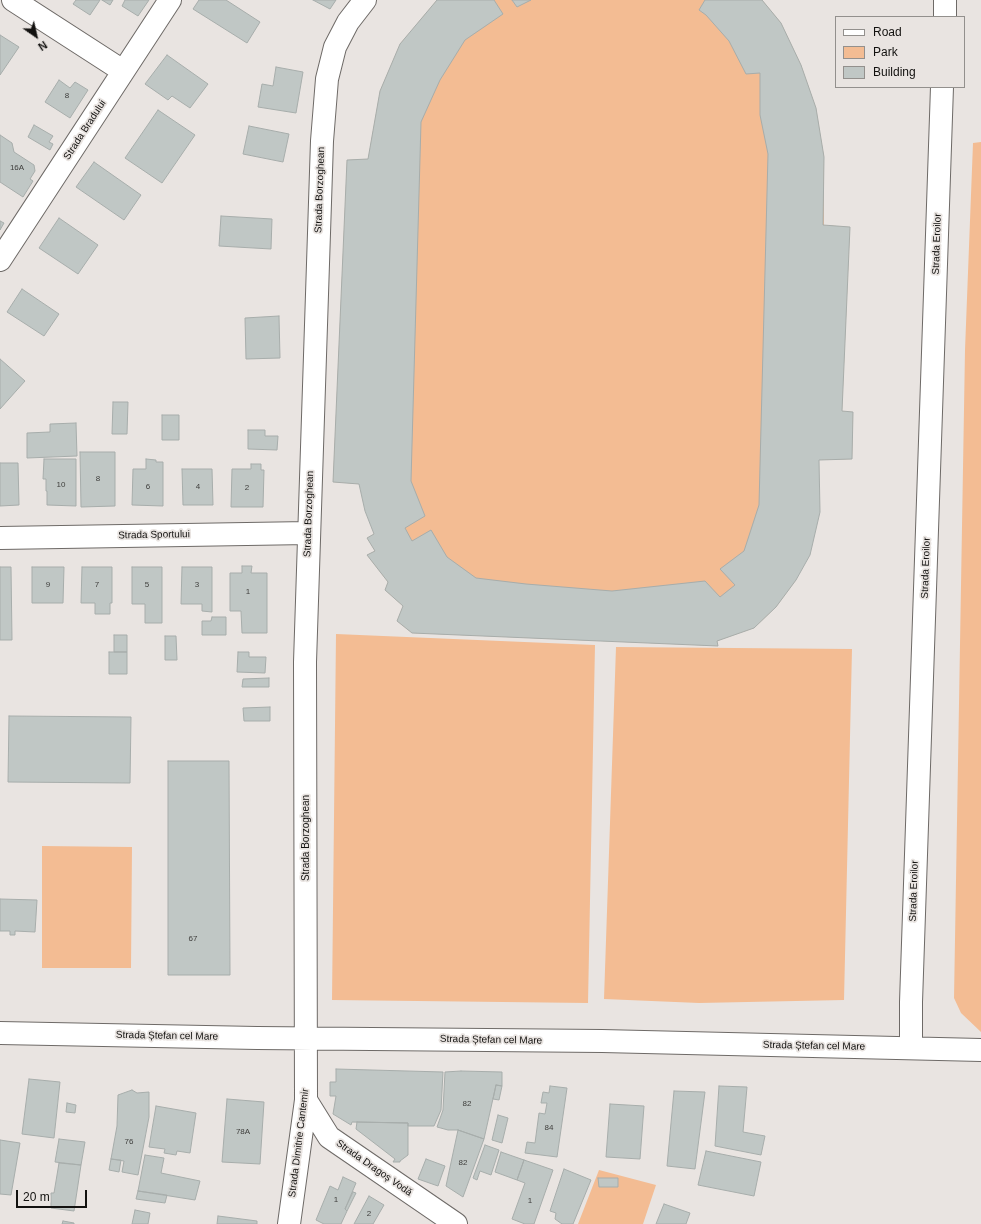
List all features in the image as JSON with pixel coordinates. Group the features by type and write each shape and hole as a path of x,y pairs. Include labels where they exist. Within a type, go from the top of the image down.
{"street":[{"path":"14,0 123,71"},
{"name":"Strada Bradului","path":"0,260 170,0"},
{"name":"Strada Borzoghean","path":"305,1038 306,662 308,533 322,141 327,79 335,47 348,22 365,0"},
{"path":"945,0 945,16"},
{"name":"Strada Eroilor","path":"911,1048 911,986 942,88"},
{"name":"Strada Sportului","path":"0,538 308,533"},
{"name":"Strada Ștefan cel Mare","path":"0,1033 602,1041 981,1050"},
{"name":"Strada Dimitrie Cantemir","path":"289,1224 306,1100 305,1038"},
{"name":"Strada Dragoș Vodă","path":"306,1100 329,1137 456,1224"}],"green space":[{"path":"437,0 762,0 781,23 801,65 816,108 824,157 824,225 850,227 842,411 853,412 852,459 819,460 796,580 776,607 754,628 717,641 718,646 412,633 397,621 403,606 385,590 388,582 367,555 375,551 367,538 374,534 360,484 333,482 347,160 368,159 380,91 400,44"},
{"path":"981,142 981,1032 961,1013 954,998 965,350 973,143"},
{"path":"336,634 595,645 588,1003 332,1000"},
{"path":"616,647 852,649 844,1000 699,1003 604,999"},
{"path":"42,846 132,847 131,968 42,968"},
{"path":"599,1170 656,1185 643,1224 578,1224"}],"building":[{"path":"76,0 100,0 90,15 73,4"},
{"path":"102,0 113,0 110,5"},
{"path":"125,0 149,0 138,16 122,6"},
{"path":"199,0 226,0 260,22 247,43 193,9"},
{"path":"313,0 336,0 330,9"},
{"path":"437,0 494,0 503,14 465,40 440,80 421,122 411,481 425,516 405,528 412,541 431,530 447,557 476,578 526,584 612,591 705,581 720,597 735,585 720,569 744,551 759,505 768,154 760,115 760,73 746,74 729,41 706,15 699,10 705,0 762,0 781,23 801,65 816,108 824,157 823,225 850,227 842,411 853,412 852,459 819,460 820,512 810,555 796,580 776,607 754,628 717,641 718,646 412,633 397,621 403,606 385,590 388,582 367,555 375,551 367,538 374,534 365,511 359,484 333,482 347,160 368,159 380,91 400,44"},
{"path":"512,0 531,0 517,7"},
{"path":"0,35 19,47 0,75"},
{"path":"167,55 208,84 190,108 172,96 168,100 145,84"},
{"path":"276,67 303,72 296,113 258,107 262,84 273,86"},
{"path":"59,80 70,88 75,82 88,90 70,118 45,102"},
{"path":"158,110 195,135 162,183 125,158"},
{"path":"34,125 53,136 49,142 53,144 50,150 28,137"},
{"path":"249,126 289,134 283,162 243,154"},
{"path":"0,135 12,143 14,152 34,165 35,171 30,179 33,181 23,197 0,182"},
{"path":"94,162 141,195 124,220 76,187"},
{"path":"221,216 272,219 271,249 219,246"},
{"path":"59,218 98,245 78,274 39,248"},
{"path":"0,221 4,223 0,230"},
{"path":"22,289 59,314 44,336 7,312"},
{"path":"279,316 280,358 246,359 245,318"},
{"path":"0,359 25,381 0,409"},
{"path":"113,402 128,402 127,434 112,434"},
{"path":"162,415 179,415 179,440 162,440"},
{"path":"76,423 77,456 27,458 27,433 50,432 50,424"},
{"path":"248,430 265,430 265,436 278,436 277,450 248,449"},
{"path":"80,452 115,452 115,506 81,507"},
{"path":"44,459 76,459 76,506 47,505 46,479 43,479"},
{"path":"146,459 156,460 156,462 163,462 163,506 132,505 133,469 146,469"},
{"path":"0,463 18,463 19,505 0,506"},
{"path":"251,464 261,464 261,470 264,470 263,507 231,507 232,469 251,469"},
{"path":"182,469 212,469 213,505 183,505"},
{"path":"242,566 252,566 251,573 267,573 267,633 242,633 241,611 230,611 230,573 242,573"},
{"path":"0,567 11,567 12,640 0,640"},
{"path":"32,567 64,567 63,603 32,603"},
{"path":"82,567 112,567 112,603 110,603 110,614 95,614 95,603 81,603"},
{"path":"132,567 162,567 162,623 145,623 145,604 132,604"},
{"path":"182,567 212,567 212,612 202,611 202,604 181,604"},
{"path":"212,617 226,617 226,635 202,635 202,621 211,621"},
{"path":"114,635 127,635 127,652 114,652"},
{"path":"165,636 176,636 177,660 165,660"},
{"path":"109,652 127,652 127,674 109,674"},
{"path":"238,652 249,652 249,657 266,657 265,673 237,672"},
{"path":"269,678 269,687 242,687 243,679"},
{"path":"270,707 270,721 244,721 243,708"},
{"path":"9,716 131,717 130,783 8,782"},
{"path":"168,761 229,761 230,975 168,975"},
{"path":"0,899 37,900 35,932 15,931 15,935 10,935 10,931 0,931"},
{"path":"336,1069 443,1072 441,1110 434,1126 408,1126 408,1123 352,1122 351,1125 333,1114 336,1096 330,1096 330,1082 336,1082"},
{"path":"445,1072 502,1072 502,1086 496,1085 484,1139 458,1130 448,1130 437,1127 443,1110"},
{"path":"29,1079 60,1082 54,1138 22,1134"},
{"path":"496,1085 502,1086 499,1100 493,1099"},
{"path":"550,1086 567,1088 557,1157 525,1153 527,1142 535,1143 539,1113 545,1114 547,1103 541,1103 543,1092 549,1093"},
{"path":"719,1086 747,1087 743,1132 765,1136 761,1155 715,1146"},
{"path":"132,1090 137,1093 149,1092 149,1117 138,1175 122,1172 124,1161 111,1159 117,1126 118,1095"},
{"path":"674,1091 705,1092 695,1169 667,1166"},
{"path":"227,1099 264,1102 260,1164 222,1162"},
{"path":"67,1103 76,1105 75,1113 66,1112"},
{"path":"610,1104 644,1106 640,1159 606,1157"},
{"path":"156,1106 196,1113 190,1153 177,1151 176,1155 164,1153 165,1149 149,1147"},
{"path":"498,1115 508,1118 502,1143 492,1140"},
{"path":"357,1122 408,1123 408,1155 400,1162 393,1162 395,1159 356,1129"},
{"path":"458,1130 484,1139 463,1197 446,1186"},
{"path":"59,1139 85,1142 81,1165 55,1162"},
{"path":"0,1140 20,1143 11,1195 0,1194"},
{"path":"485,1145 499,1150 491,1175 480,1171 477,1180 473,1178"},
{"path":"706,1151 761,1162 754,1196 698,1185"},
{"path":"501,1152 524,1160 517,1180 495,1172"},
{"path":"145,1155 164,1158 161,1173 200,1181 195,1200 138,1191"},
{"path":"111,1159 121,1160 119,1172 109,1170"},
{"path":"426,1159 445,1166 438,1186 418,1179"},
{"path":"524,1160 553,1170 534,1224 525,1224 512,1219 525,1183 517,1180"},
{"path":"59,1163 81,1165 74,1211 51,1208 51,1193 54,1193"},
{"path":"564,1169 591,1180 573,1224 562,1224 555,1219 556,1213 550,1211"},
{"path":"343,1177 356,1183 345,1209 347,1211 341,1224 324,1224 316,1220 330,1186 338,1190"},
{"path":"598,1178 618,1178 618,1187 599,1187"},
{"path":"138,1191 167,1195 165,1203 136,1199"},
{"path":"353,1192 356,1193 347,1211 345,1209"},
{"path":"369,1196 384,1205 373,1224 354,1224"},
{"path":"664,1204 690,1213 686,1224 656,1224"},
{"path":"135,1210 150,1213 148,1224 132,1224"},
{"path":"218,1216 257,1221 257,1224 217,1224"},
{"path":"63,1221 74,1223 74,1224 62,1224"}]}
